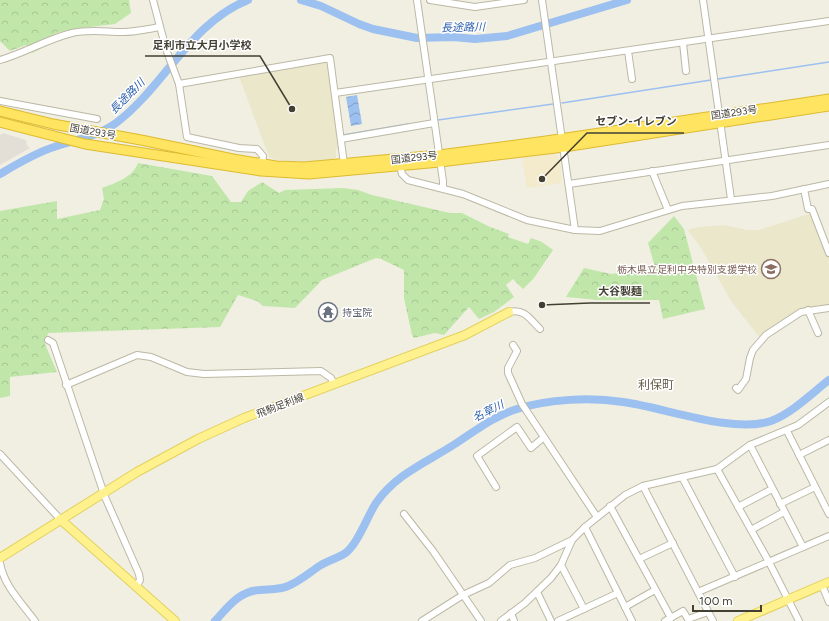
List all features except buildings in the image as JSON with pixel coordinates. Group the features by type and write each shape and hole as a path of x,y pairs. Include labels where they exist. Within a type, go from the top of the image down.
{"highway":[{"name":"国道293号","path":"0,111 81,129 116,135 262,168 304,167 439,158 563,143 829,99"},
{"name":"国道293号","path":"720,118 829,106"},
{"name":"国道293号","path":"0,122 59,139 85,144 262,168 321,174 400,166 439,158"}],"main road":[{"name":"飛駒足利線","path":"0,558 137,472 198,439 244,418 465,335 509,312"},
{"path":"60,519 175,621"},
{"path":"738,621 826,583"}],"street":[{"path":"153,0 169,57 179,84 187,138 234,147 257,149 263,156 262,168"},
{"path":"417,0 439,158 444,181 443,188"},
{"path":"430,0 475,7 524,0"},
{"path":"542,0 552,61 574,230"},
{"path":"703,0 727,160 731,199"},
{"path":"335,93 829,21"},
{"path":"0,60 17,55 37,45 72,33 92,30 131,32 160,27"},
{"path":"683,43 686,71"},
{"path":"628,51 632,79"},
{"path":"179,84 330,58 344,164"},
{"path":"0,101 97,119"},
{"path":"341,139 434,124"},
{"path":"569,184 829,145"},
{"path":"400,166 402,174 408,180 463,194 527,220 574,230 600,231 691,204 772,196 829,184"},
{"path":"652,171 668,210"},
{"path":"804,189 808,209 812,210 829,253"},
{"path":"736,388 738,390 746,379 750,358 760,342 801,312 829,308"},
{"path":"509,312 516,310 522,312 540,329"},
{"path":"808,310 818,333"},
{"path":"48,340 53,343 66,385 104,492 139,574 140,580 136,586"},
{"path":"513,345 517,351 508,368 508,373 522,404 597,517"},
{"path":"66,385 137,355 151,357 187,372 204,374 321,371 331,378 334,384"},
{"path":"422,621 463,595 489,583 510,565 535,558 572,540 610,506 635,489 716,469 750,445 798,426 829,402"},
{"path":"496,487 477,456 518,427 531,448 544,437"},
{"path":"787,431 829,514"},
{"path":"799,455 829,440"},
{"path":"750,445 802,547"},
{"path":"0,454 60,519"},
{"path":"716,469 769,562 799,621"},
{"path":"682,477 735,577"},
{"path":"643,486 713,621"},
{"path":"780,504 815,486"},
{"path":"738,507 772,489"},
{"path":"610,506 655,590 668,620 683,611 688,619 708,612"},
{"path":"751,530 784,512"},
{"path":"404,514 481,621"},
{"path":"585,527 632,621"},
{"path":"698,592 829,536"},
{"path":"500,621 537,592 561,565 572,540"},
{"path":"639,559 673,543"},
{"path":"0,563 2,575 18,600 35,621"},
{"path":"561,565 584,609"},
{"path":"826,583 829,602"},
{"path":"625,607 655,590"},
{"path":"537,592 550,621"},
{"path":"558,621 618,593"},
{"path":"511,613 514,621"}],"shaded area":[{"path":"328,61 340,148 336,149 336,158 333,158 333,160 307,162 276,160 269,157 238,74"},
{"path":"3,133 26,140 27,146 30,148 0,165 0,135"},
{"path":"549,153 556,154 560,161 562,183 527,188 522,158"},
{"name":"栃木県立足利中央特別支援学校","path":"812,213 828,257 829,256 829,305 813,306 803,309 760,338 731,301 701,248 688,230 698,227 724,225 747,230 759,230"}],"green space":[{"path":"0,0 129,0 131,13 115,24 73,29 56,33 40,49 32,53 26,45 10,51 0,41"},
{"path":"138,163 212,176 231,202 241,202 248,191 262,182 279,193 285,190 343,188 358,190 372,195 450,213 462,213 490,227 509,234 508,237 528,244 531,238 542,242 553,250 534,278 523,289 513,279 506,285 514,297 494,312 479,319 469,307 444,335 435,333 414,338 412,335 404,298 404,270 376,258 322,280 295,308 263,306 257,301 238,295 220,327 48,333 45,344 57,372 10,377 10,396 0,398 0,211 57,201 57,219 100,210 104,199 102,188 118,182 128,176 136,168"},
{"path":"674,216 684,229 705,309 663,319 659,300 598,300 566,297 584,268 611,274 655,267 648,243"}],"water":[{"path":"357,95 362,124 351,126 346,97"}],"waterway":[{"name":"長途路川","path":"0,174 40,152 102,131 116,123 149,92 193,40 210,24 228,10 248,0"},
{"name":"長途路川","path":"301,0 321,6 373,29 417,38 453,37 475,39 507,36 627,0"},
{"path":"718,79 829,62"},
{"path":"562,103 711,80"},
{"path":"438,120 553,104"},
{"path":"343,135 408,124"},
{"name":"名草川","path":"215,621 229,605 246,593 260,590 278,589 288,586 321,565 344,554 353,545 376,503 402,476 485,424 509,412 529,406 556,401 584,399 611,400 718,422 755,424 779,418 801,403 829,380"}],"place":[{"name":"足利市立大月小学校","path":"292,109"},
{"name":"セブン-イレブン","path":"542,179"},
{"name":"栃木県立足利中央特別支援学校","path":"771,269"},
{"name":"大谷製麺","path":"542,305"},
{"name":"持宝院","path":"328,312"}],"district":[{"name":"利保町","path":"656,385"}]}
